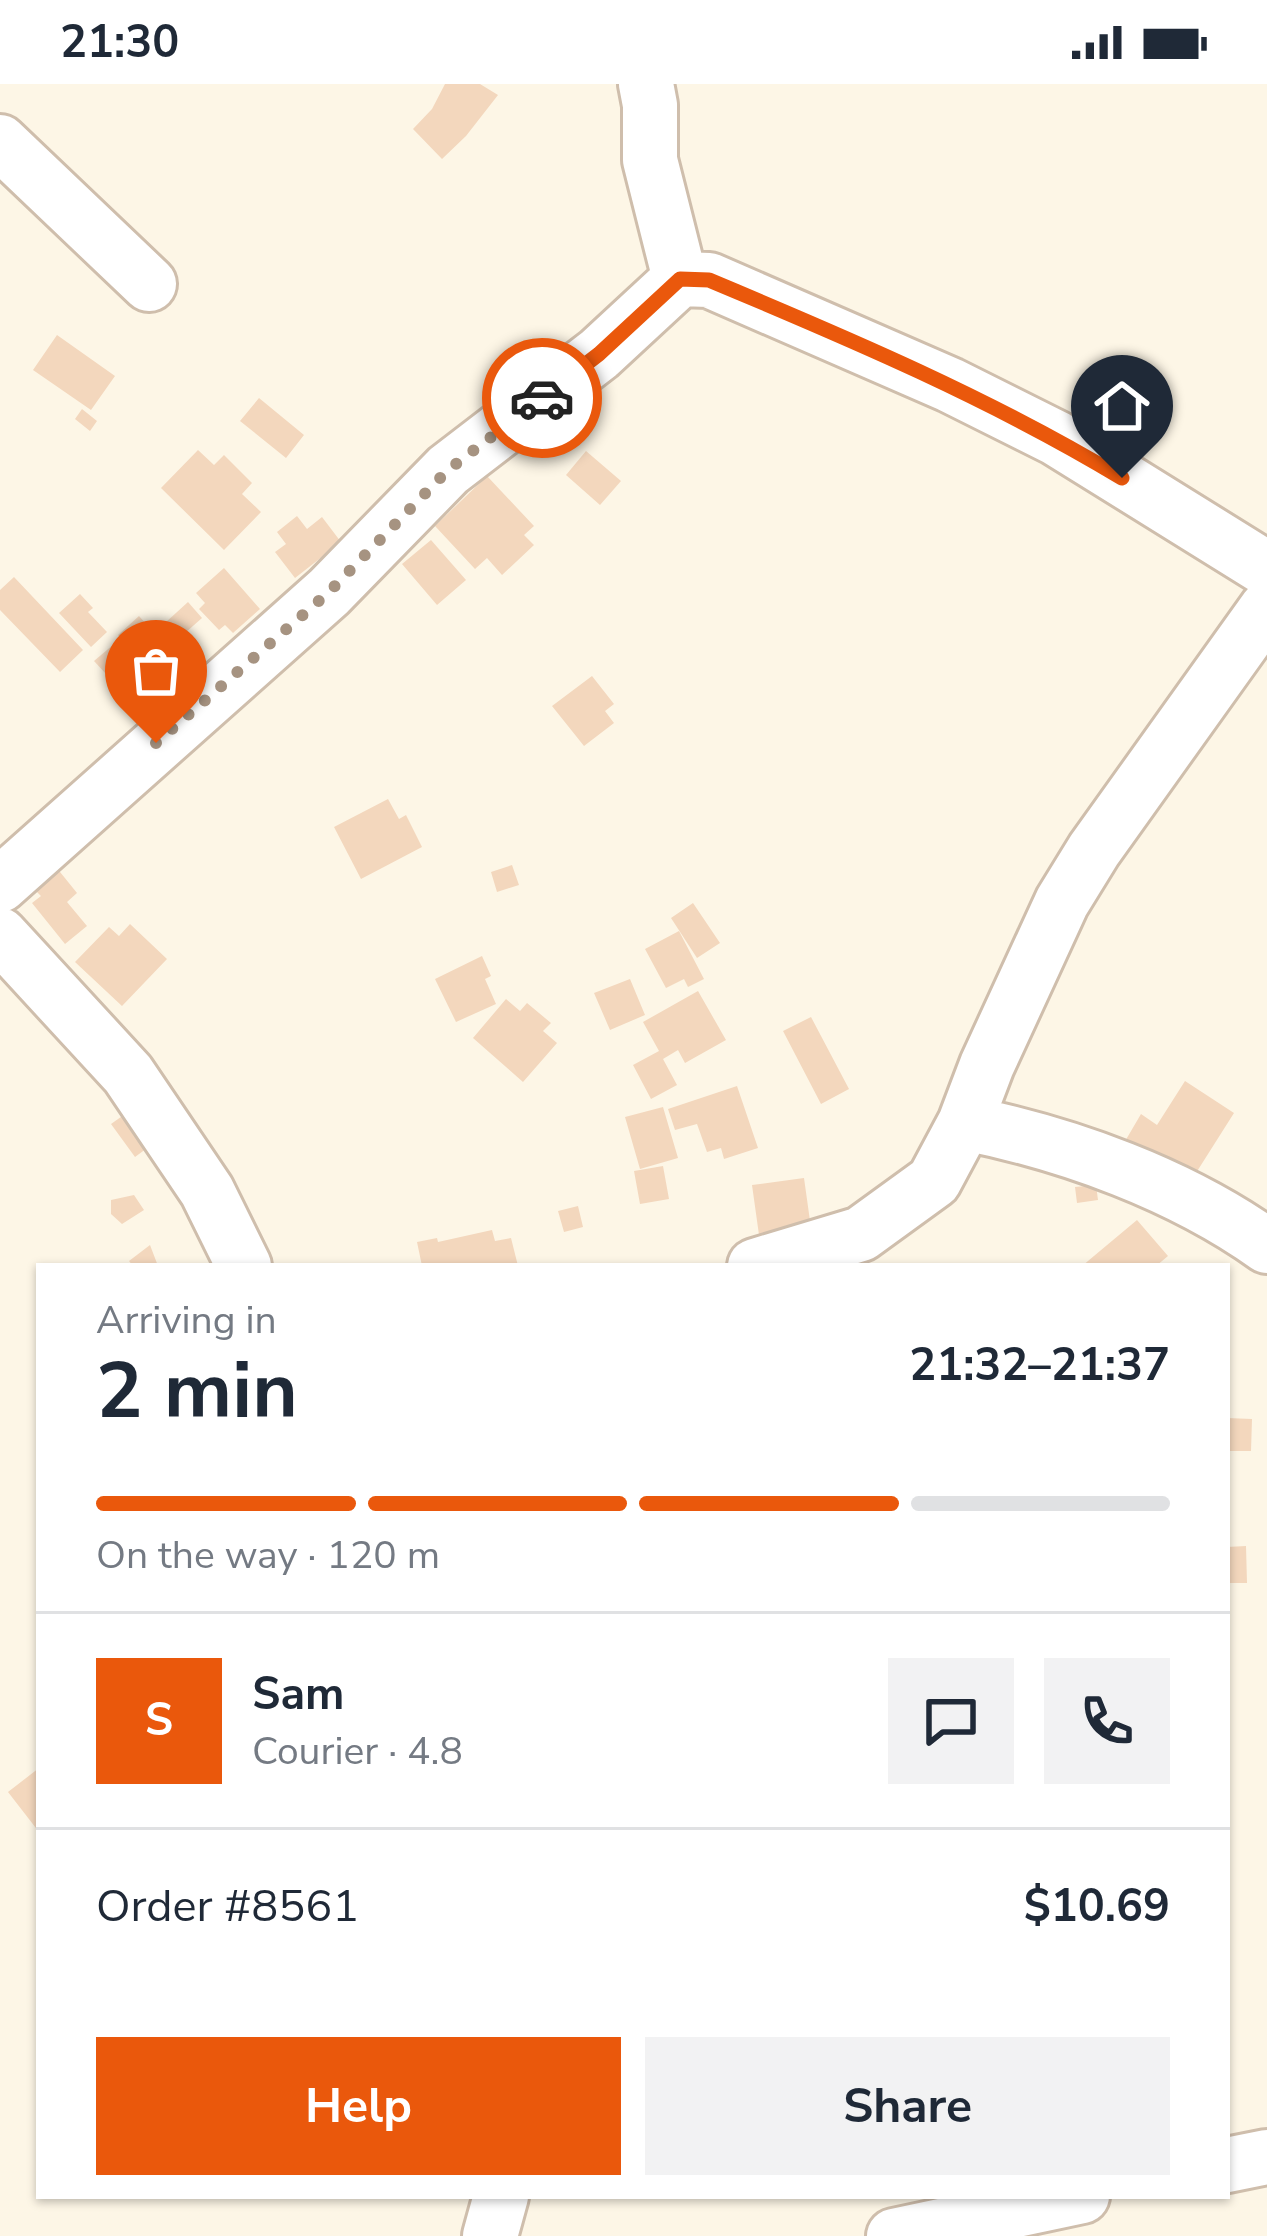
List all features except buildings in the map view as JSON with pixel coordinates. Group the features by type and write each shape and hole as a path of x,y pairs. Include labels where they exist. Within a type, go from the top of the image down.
{"street":[{"path":"646,84 650,160 680,279"},
{"path":"0,142 149,284"},
{"path":"0,885 329,592 448,470 599,354 680,279 709,280 950,385 1056,438 1267,568"},
{"path":"765,1263 861,1234 934,1180 965,1124 1062,902 1267,608"},
{"path":"0,934 128,1074 207,1191 243,1263"},
{"path":"965,1124 1090,1157 1167,1190 1267,1246"},
{"path":"1230,2164 1267,2157"},
{"path":"490,2236 500,2199"},
{"path":"894,2236 1068,2199"}],"way so far":[{"path":"156,743 329,592 448,470 542,398"}],"route":[{"path":"542,398 599,354 680,279 709,280 950,385 1056,438 1122,478"}]}
